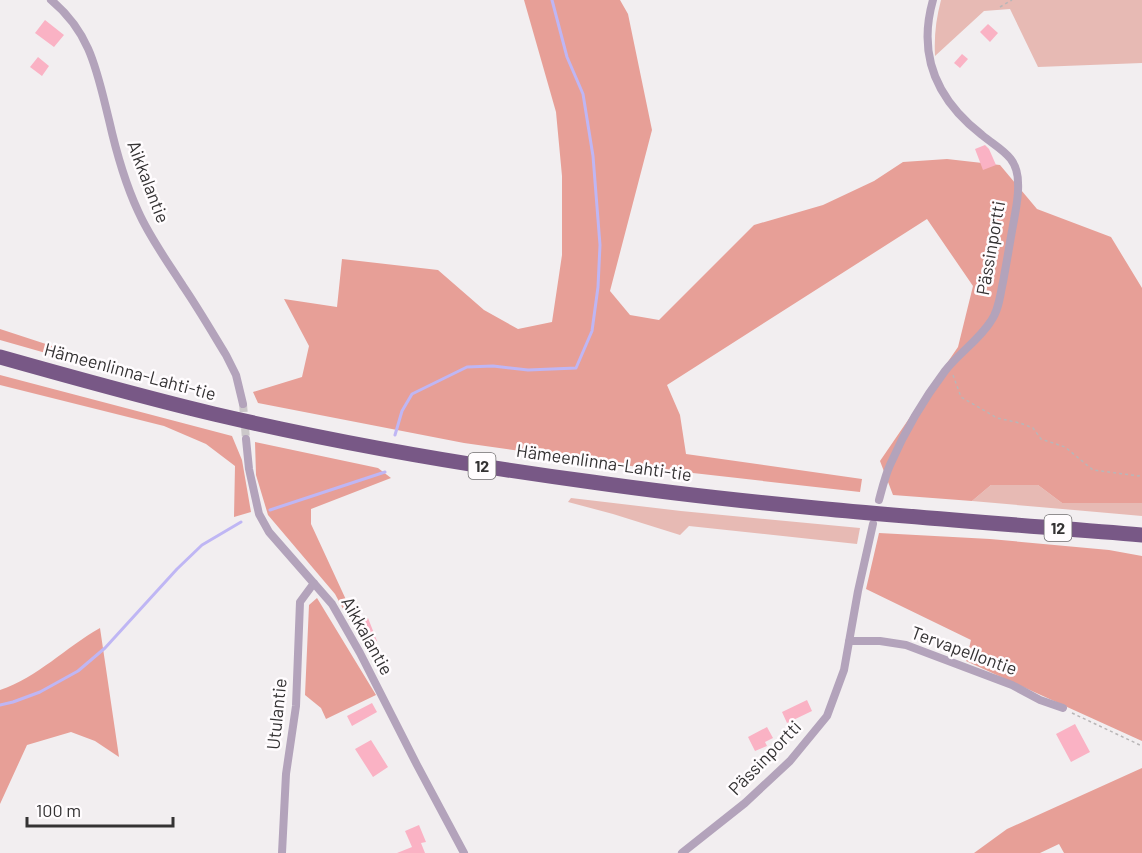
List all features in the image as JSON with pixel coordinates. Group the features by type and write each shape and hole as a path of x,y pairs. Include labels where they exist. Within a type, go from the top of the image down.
{"highway":[{"name":"Hämeenlinna-Lahti-tie","path":"0,357 213,414 492,468 786,506 1142,535"}],"street":[{"name":"Aikkalantie","path":"51,0 61,8 78,29 88,47 125,176 137,209 150,235 226,355 236,375 243,405"},
{"name":"Pässinportti","path":"879,500 889,467 908,428 950,366 991,322 997,311 1008,256 1018,182 1014,165 1006,152 959,116 940,90 930,64 927,42 929,15 933,0"},
{"name":"Aikkalantie","path":"246,440 249,469 259,514 269,532 332,603 464,853"},
{"name":"Pässinportti","path":"682,853 745,803 790,761 826,716 844,670 873,524"},
{"name":"Utulantie","path":"282,853 286,774 296,706 300,602 314,583"},
{"name":"Tervapellontie","path":"849,641 880,641 906,645 1012,685 1040,700 1063,708"}],"path":[{"path":"1000,7 1012,0"},
{"path":"950,366 961,397 997,418 1033,428 1041,439 1065,447 1093,470 1139,476 1142,474"},
{"path":"1063,708 1142,746"}],"shaded area":[{"path":"524,0 620,0 628,14 652,130 610,291 630,315 659,320 754,225 823,205 874,181 903,162 947,159 1000,165 1037,209 1111,237 1142,288 1142,503 1062,503 1038,485 991,485 972,501 893,495 880,461 958,347 973,286 927,219 667,385 680,415 686,454 862,479 860,492 613,464 464,443 258,403 253,392 302,377 309,346 284,299 337,307 342,259 438,270 484,310 518,329 552,322 562,255 562,176 556,112"},
{"path":"941,0 1142,0 1142,63 1038,67 1010,9 984,11 935,56 936,28"},
{"path":"0,329 110,365 102,369 0,340"},
{"path":"0,375 232,436 242,460 251,512 234,517 235,466 206,444 164,426 0,385"},
{"path":"255,442 378,468 391,478 311,509 311,524 354,617 349,620 335,594 268,515 256,475"},
{"path":"991,485 1038,485 1062,503 1142,503 1142,516 972,501"},
{"path":"571,498 860,528 857,544 689,526 680,535 568,502"},
{"path":"879,533 990,539 1109,550 1142,556 1142,741 966,661 971,640 866,589"},
{"path":"317,598 376,695 326,719 321,708 305,695 309,605"},
{"path":"100,628 119,757 95,741 71,732 27,745 0,804 0,690 27,678"},
{"path":"1142,768 1142,853 1064,853 1059,844 1040,853 974,853 1007,829"}],"building":[{"path":"45,20 64,35 54,47 35,33"},
{"path":"988,24 998,33 990,42 980,32"},
{"path":"962,54 968,59 960,68 954,63"},
{"path":"38,57 49,66 42,76 30,67"},
{"path":"985,145 996,165 983,170 975,149"},
{"path":"368,618 377,641 365,646 356,622"},
{"path":"807,700 812,711 787,723 782,712"},
{"path":"372,703 377,712 352,726 347,716"},
{"path":"1075,724 1090,752 1071,762 1056,734"},
{"path":"767,727 773,738 765,742 767,746 755,751 748,737"},
{"path":"371,740 388,767 373,777 355,749"},
{"path":"419,825 426,842 421,843 425,853 397,853 412,847 405,831"}],"waterway":[{"path":"395,435 402,411 412,394 467,367 493,366 528,370 576,368 592,331 598,287 600,245 593,156 583,94 567,57 552,0"},
{"path":"270,510 385,472"},
{"path":"0,705 40,692 78,671 105,648 202,545 241,522"}],"tunnel":[{"path":"243,404 246,439"}]}
